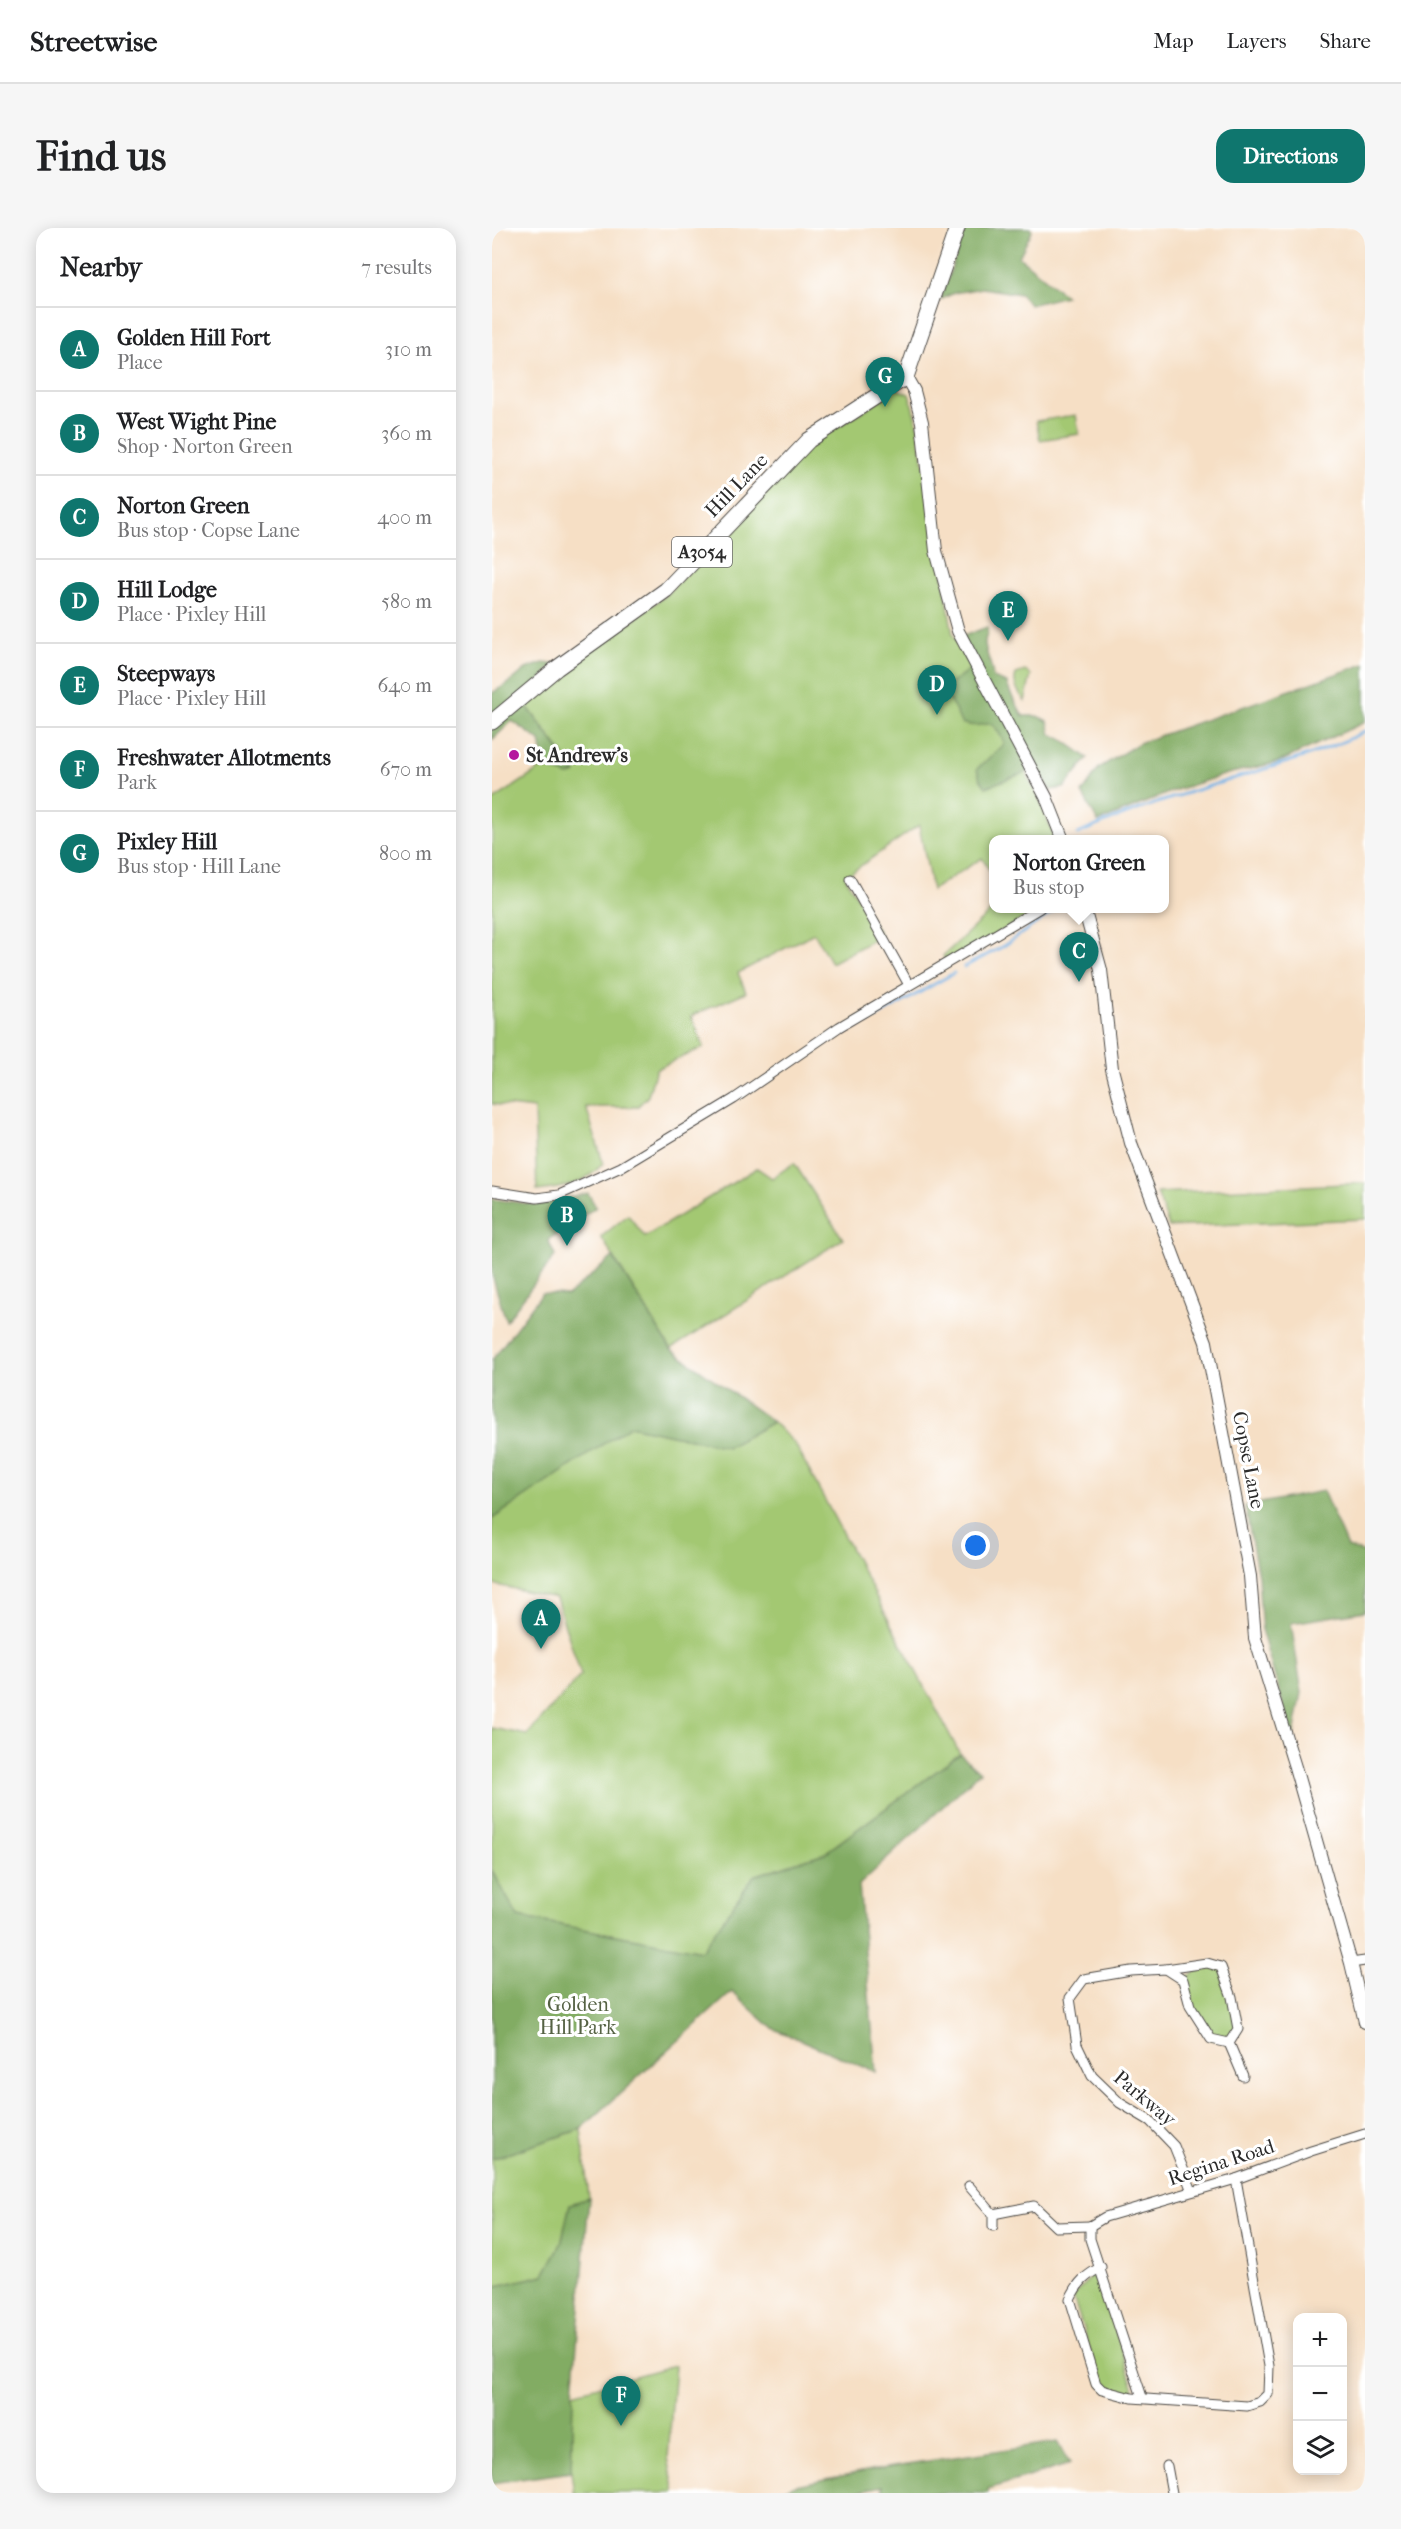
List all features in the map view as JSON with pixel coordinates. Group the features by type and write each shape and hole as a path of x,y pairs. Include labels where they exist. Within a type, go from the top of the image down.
{"main road":[{"path":"906,377 957,228"},
{"name":"Hill Lane","path":"492,722 557,668 666,590 809,440 906,377"}],"street":[{"path":"906,377 914,391 922,422 936,551 958,631 1046,797 1062,835"},
{"path":"850,879 909,985"},
{"path":"492,1191 537,1198 559,1195 599,1178 734,1099 839,1027 1033,913"},
{"name":"Copse Lane","path":"1085,913 1101,970 1112,1069 1131,1143 1206,1342 1250,1576 1255,1638 1295,1767 1351,1963 1365,2022"},
{"path":"1351,1963 1365,1961"},
{"name":"Parkway","path":"1192,2191 1174,2146 1150,2121 1120,2103 1092,2076 1077,2045 1070,1998 1084,1979 1131,1971 1206,1963 1221,1967 1232,1997 1238,2029 1229,2043"},
{"path":"1166,1969 1183,1980 1190,2006 1211,2038 1229,2043 1243,2076"},
{"name":"Regina Road","path":"1090,2226 1105,2217 1236,2179 1365,2134"},
{"path":"1101,2268 1085,2276 1076,2285 1070,2299 1096,2384 1102,2390 1132,2398 1247,2406 1260,2402 1268,2394 1269,2366 1236,2179"},
{"path":"969,2186 993,2214 993,2226"},
{"path":"993,2214 1034,2206 1056,2227 1090,2226 1090,2239 1142,2397"},
{"path":"1167,2466 1172,2493"}],"green space":[{"path":"966,228 1030,228 1032,231 1019,257 1066,296 1030,305 1020,294 982,288 954,293 940,300"},
{"path":"897,389 909,394 917,423 953,635 1039,798 1053,835 989,835 989,869 982,858 932,890 919,825 845,877 881,936 831,963 814,933 738,973 746,992 691,1016 704,1047 656,1069 648,1096 637,1107 586,1107 603,1163 589,1176 574,1184 537,1191 534,1109 492,1104 492,801 563,754 523,701 665,596 814,442"},
{"path":"1076,415 1079,434 1040,440 1036,421"},
{"path":"987,627 985,646 993,678 1007,683 1023,716 1037,716 1048,721 1051,735 1060,738 1088,758 1064,788 1050,790 1037,768 986,787 980,779 977,769 1005,744 995,727 990,724 961,723 954,707 942,690 971,668 956,639"},
{"path":"543,663 554,664 523,701 576,773 568,776 545,767 540,741 512,721 492,740 492,693 526,669"},
{"path":"1365,664 1365,722 1279,762 1227,774 1173,791 1098,822 1082,793 1099,768 1139,743"},
{"path":"1025,671 1031,675 1025,701 1018,692 1015,681 1016,674"},
{"path":"989,913 1033,913 947,963 943,956"},
{"path":"794,1163 843,1239 671,1349 601,1237 628,1215 645,1237 757,1168 772,1178"},
{"path":"1365,1183 1365,1219 1169,1227 1157,1193"},
{"path":"588,1193 596,1207 548,1240 555,1256 506,1321 492,1275 492,1199 537,1205"},
{"path":"613,1257 671,1349 773,1422 728,1447 630,1426 492,1519 492,1360 542,1293 568,1295"},
{"path":"773,1422 795,1444 960,1754 825,1853 754,1876 702,1951 517,1917 492,1870 492,1728 527,1735 581,1675 556,1598 492,1584 492,1519 630,1426 728,1447"},
{"path":"1323,1491 1347,1547 1365,1553 1365,1611 1291,1623 1302,1693 1293,1739 1262,1633 1258,1576 1245,1506"},
{"name":"Golden Hill Park","path":"960,1754 980,1772 859,1885 876,2072 772,2028 732,1992 581,2129 492,2159 492,1870 518,1917 701,1951 754,1876 825,1853"},
{"path":"1207,1963 1221,1967 1238,2029 1229,2043 1211,2039 1190,2006 1183,1980"},
{"path":"581,2129 589,2198 570,2204 561,2244 544,2275 492,2287 492,2159"},
{"path":"589,2198 573,2393 571,2472 492,2483 492,2287 544,2275 561,2244 570,2204"},
{"path":"1091,2276 1099,2277 1134,2389 1128,2394 1104,2388 1101,2385 1073,2297"},
{"path":"675,2365 668,2458 675,2493 574,2493 571,2472 573,2393"},
{"path":"1057,2442 1070,2464 988,2489 988,2493 882,2493 883,2486 850,2493 772,2493 796,2485 887,2467"}],"waterway":[{"path":"1078,834 1152,805 1315,753 1365,731"},
{"path":"964,967 1002,947 1051,913"},
{"path":"868,1022 954,973"}],"place":[{"name":"Pixley Hill","path":"885,407"},
{"name":"Steepways","path":"1008,641"},
{"name":"Hill Lodge","path":"937,715"},
{"name":"St Andrew's","path":"514,755"},
{"name":"Norton Green","path":"1079,982"},
{"name":"West Wight Pine","path":"567,1246"},
{"name":"Golden Hill Fort","path":"541,1649"},
{"name":"Freshwater Allotments","path":"621,2426"}]}
